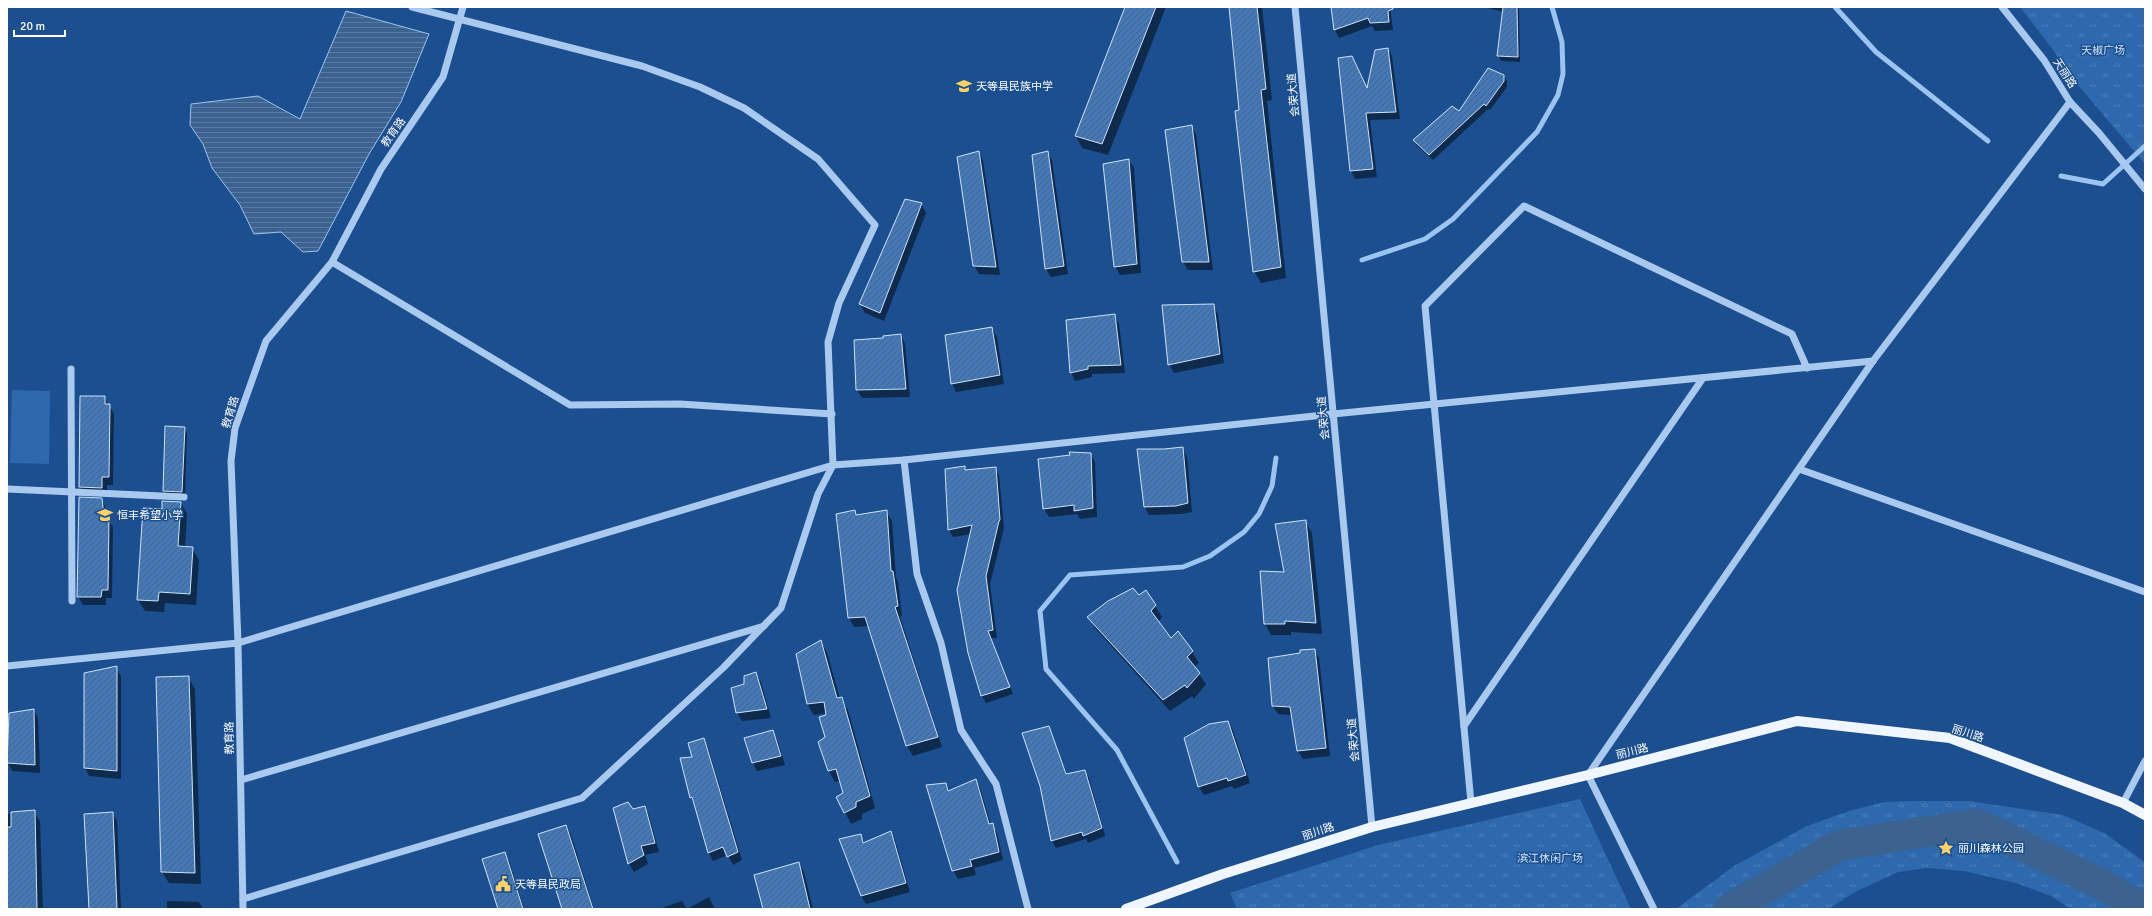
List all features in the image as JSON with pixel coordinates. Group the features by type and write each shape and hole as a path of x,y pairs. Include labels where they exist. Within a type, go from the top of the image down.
{"main road":[{"name":"丽川路","path":"1130,908 1223,874 1372,827 1588,775 1797,721 1950,738 2123,803 2145,815"}],"street":[{"path":"243,899 582,798 723,668 781,608 818,494 833,464 828,342 839,303 875,225 818,159 744,108 700,87 642,66 412,7"},
{"name":"教育路","path":"243,909 238,643 231,460 235,428 266,341 332,262 381,169 443,77 463,7"},
{"name":"会荣大道","path":"1296,7 1372,827"},
{"name":"天丽路","path":"2002,7 2044,60 2070,102 2112,148 2144,187"},
{"path":"1654,909 1588,775 1873,362 2070,102"},
{"path":"1471,803 1425,306 1524,206 1792,334 1807,368"},
{"path":"332,262 570,405 680,404 832,414"},
{"path":"7,666 238,643 833,464 904,460 1333,414 1873,362"},
{"path":"71,369 72,601"},
{"path":"1464,726 1702,378"},
{"path":"904,460 917,574 941,643 961,730 996,784 1028,909"},
{"path":"1799,469 2145,592"},
{"path":"7,488 184,497"},
{"path":"241,780 764,626"},
{"path":"2123,803 2145,761"}],"green space":[{"name":"天椒广场","path":"2020,7 2145,7 2145,164 2072,78 2051,47"},
{"path":"12,390 50,391 49,464 10,463"},
{"name":"滨江休闲广场","path":"1580,799 1631,909 1237,909 1230,893 1378,845"},
{"name":"丽川森林公园","path":"1969,801 2063,815 2104,833 2145,862 2145,909 2071,909 2051,896 2016,883 1964,871 1927,868 1898,872 1855,892 1828,909 1676,909 1734,866 1807,826 1849,811 1884,802"}],"shaded area":[{"path":"346,11 429,34 401,102 369,154 318,251 303,252 281,232 254,234 240,205 212,168 203,144 190,125 191,104 258,96 300,119"}],"building":[{"path":"1125,7 1156,7 1102,144 1075,136"},
{"path":"1229,7 1257,7 1266,89 1261,90 1281,267 1253,272 1235,111 1239,110"},
{"path":"1331,7 1393,7 1393,9 1388,11 1389,22 1370,23 1368,18 1334,30"},
{"path":"1503,7 1517,7 1518,57 1497,56"},
{"path":"1388,48 1396,112 1366,113 1373,169 1350,171 1338,58 1352,56 1367,88 1375,50"},
{"path":"1488,68 1504,75 1504,81 1486,106 1484,104 1429,155 1413,140 1452,106 1459,111"},
{"path":"1192,125 1209,262 1182,262 1165,130"},
{"path":"979,151 996,267 973,266 957,157"},
{"path":"1048,151 1064,266 1045,269 1032,155"},
{"path":"1129,159 1137,264 1114,267 1103,164"},
{"path":"905,199 922,203 880,313 859,304"},
{"path":"1214,304 1220,354 1168,365 1162,305"},
{"path":"1115,314 1121,365 1088,366 1088,369 1070,373 1066,320"},
{"path":"992,327 1000,375 951,384 945,335"},
{"path":"901,334 906,389 856,390 854,340 883,338 883,336"},
{"path":"80,396 105,396 105,404 110,404 109,477 102,477 102,488 79,487"},
{"path":"165,426 185,427 182,492 163,491"},
{"path":"1183,447 1188,503 1176,506 1144,507 1137,449"},
{"path":"1069,452 1091,453 1093,508 1074,511 1074,505 1043,509 1038,459 1070,455"},
{"path":"965,466 965,470 996,467 1000,520 986,576 993,630 988,631 1010,687 981,696 968,653 957,590 972,525 948,530 945,469"},
{"path":"79,497 102,498 104,517 109,517 108,590 102,590 101,597 77,597"},
{"path":"162,501 181,502 178,546 193,547 190,594 159,592 158,601 137,600 143,508 162,509"},
{"path":"855,510 856,515 887,510 891,571 893,571 898,606 895,607 938,737 906,746 865,617 848,618 836,514"},
{"path":"1306,520 1316,623 1285,621 1285,624 1264,624 1260,571 1284,572 1275,524"},
{"path":"1133,588 1139,595 1146,590 1156,605 1151,611 1171,638 1178,631 1193,651 1187,657 1200,673 1187,688 1185,685 1163,700 1087,617 1108,601"},
{"path":"821,640 837,698 842,697 870,796 856,802 856,807 844,813 836,797 843,793 836,769 828,771 818,742 825,737 819,717 826,715 824,702 807,704 796,654"},
{"path":"1315,649 1326,748 1297,751 1290,707 1272,706 1268,658 1300,653 1300,650"},
{"path":"117,666 117,771 84,768 84,673"},
{"path":"756,672 767,709 736,713 731,688 744,684 744,676"},
{"path":"189,676 195,873 161,872 156,677"},
{"path":"34,709 35,765 7,763 9,713"},
{"path":"1228,721 1246,775 1228,781 1227,778 1198,787 1184,738 1209,724"},
{"path":"1049,726 1066,774 1085,770 1102,828 1083,836 1082,832 1051,841 1040,786 1022,733"},
{"path":"773,730 781,756 752,763 744,738"},
{"path":"704,738 738,852 727,857 723,847 708,853 692,797 690,798 680,758 692,757 688,743"},
{"path":"976,779 989,824 993,823 999,852 970,860 972,866 952,871 926,785 946,783 948,791"},
{"path":"628,802 633,809 645,806 655,843 641,846 644,855 628,864 613,808"},
{"path":"35,810 37,909 7,909 7,827 11,827 11,812"},
{"path":"113,812 117,909 89,909 84,814"},
{"path":"566,825 593,909 562,909 538,834"},
{"path":"891,831 906,883 861,896 839,839 861,834 863,843"},
{"name":"天等县民政局","path":"505,852 523,909 498,909 482,859"},
{"path":"799,862 810,909 763,909 754,875"}],"waterway":[{"path":"1362,260 1425,239 1453,219 1537,132 1558,95 1563,74 1562,42 1552,7"},
{"path":"1835,7 1876,52 1988,141"},
{"path":"2061,176 2103,184 2145,146"},
{"path":"1177,862 1117,750 1046,669 1040,611 1070,575 1183,567 1210,556 1244,532 1259,514 1272,486 1276,458"},
{"path":"1729,909 1840,845 1977,824 2103,885 2143,909"}],"place":[{"name":"天等县民族中学","path":"964,86"},
{"name":"恒丰希望小学","path":"105,515"},
{"name":"丽川森林公园","path":"1946,848"},
{"name":"天等县民政局","path":"503,884"}]}
